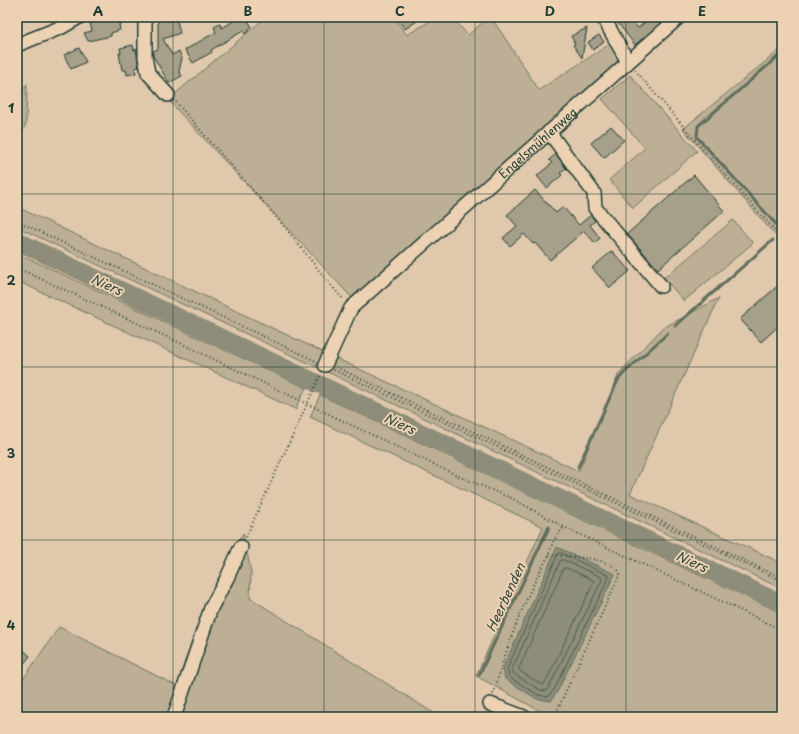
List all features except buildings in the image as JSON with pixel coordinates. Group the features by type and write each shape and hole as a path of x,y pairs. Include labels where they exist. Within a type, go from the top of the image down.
{"street":[{"path":"17,45 62,27 79,17"},
{"path":"145,17 145,56 148,73 168,95"},
{"path":"603,17 628,62"},
{"name":"Engelsmühlenweg","path":"351,308 679,17"},
{"path":"549,132 594,193 595,208 662,286"},
{"path":"325,365 351,308"},
{"path":"174,717 211,608 242,547"},
{"path":"490,704 524,717"}],"path":[{"path":"628,62 778,234"},
{"path":"168,95 266,206 351,308"},
{"path":"17,221 782,578"},
{"path":"17,268 458,476 511,498 564,527 782,630"},
{"path":"242,547 325,365"},
{"path":"325,365 782,581"},
{"path":"490,704 517,619 532,584 549,555 554,541 564,527"},
{"path":"549,555 592,558 617,569 620,574 554,717"}],"shaded area":[{"path":"266,17 393,17 407,35 437,17 451,17 468,35 489,17 491,17 539,90 610,44 629,67 354,300 168,100"},
{"path":"782,48 782,243 683,129"},
{"path":"630,75 697,151 633,208 609,180 645,148 602,99"},
{"path":"27,84 26,124 17,142 17,99"},
{"path":"17,207 327,354 579,471 619,373 663,328 719,298 630,494 782,563 782,589 319,368 17,227"},
{"path":"733,220 753,243 684,301 664,278"},
{"path":"17,253 306,388 297,405 297,410 17,281"},
{"path":"320,395 671,562 782,613 782,717 551,717 476,676 543,527 310,417"},
{"path":"243,533 251,572 250,598 440,717 17,717 17,688 59,627 179,687 210,601"}],"water":[{"path":"557,547 615,574 557,692 551,701 537,699 505,679 503,668"}],"waterway":[{"path":"782,53 698,126 697,137 782,231"},
{"path":"675,326 773,240"},
{"name":"Niers","path":"17,241 782,604"},
{"path":"578,467 618,380 668,333"},
{"name":"Heerbenden","path":"479,675 549,527"}]}
